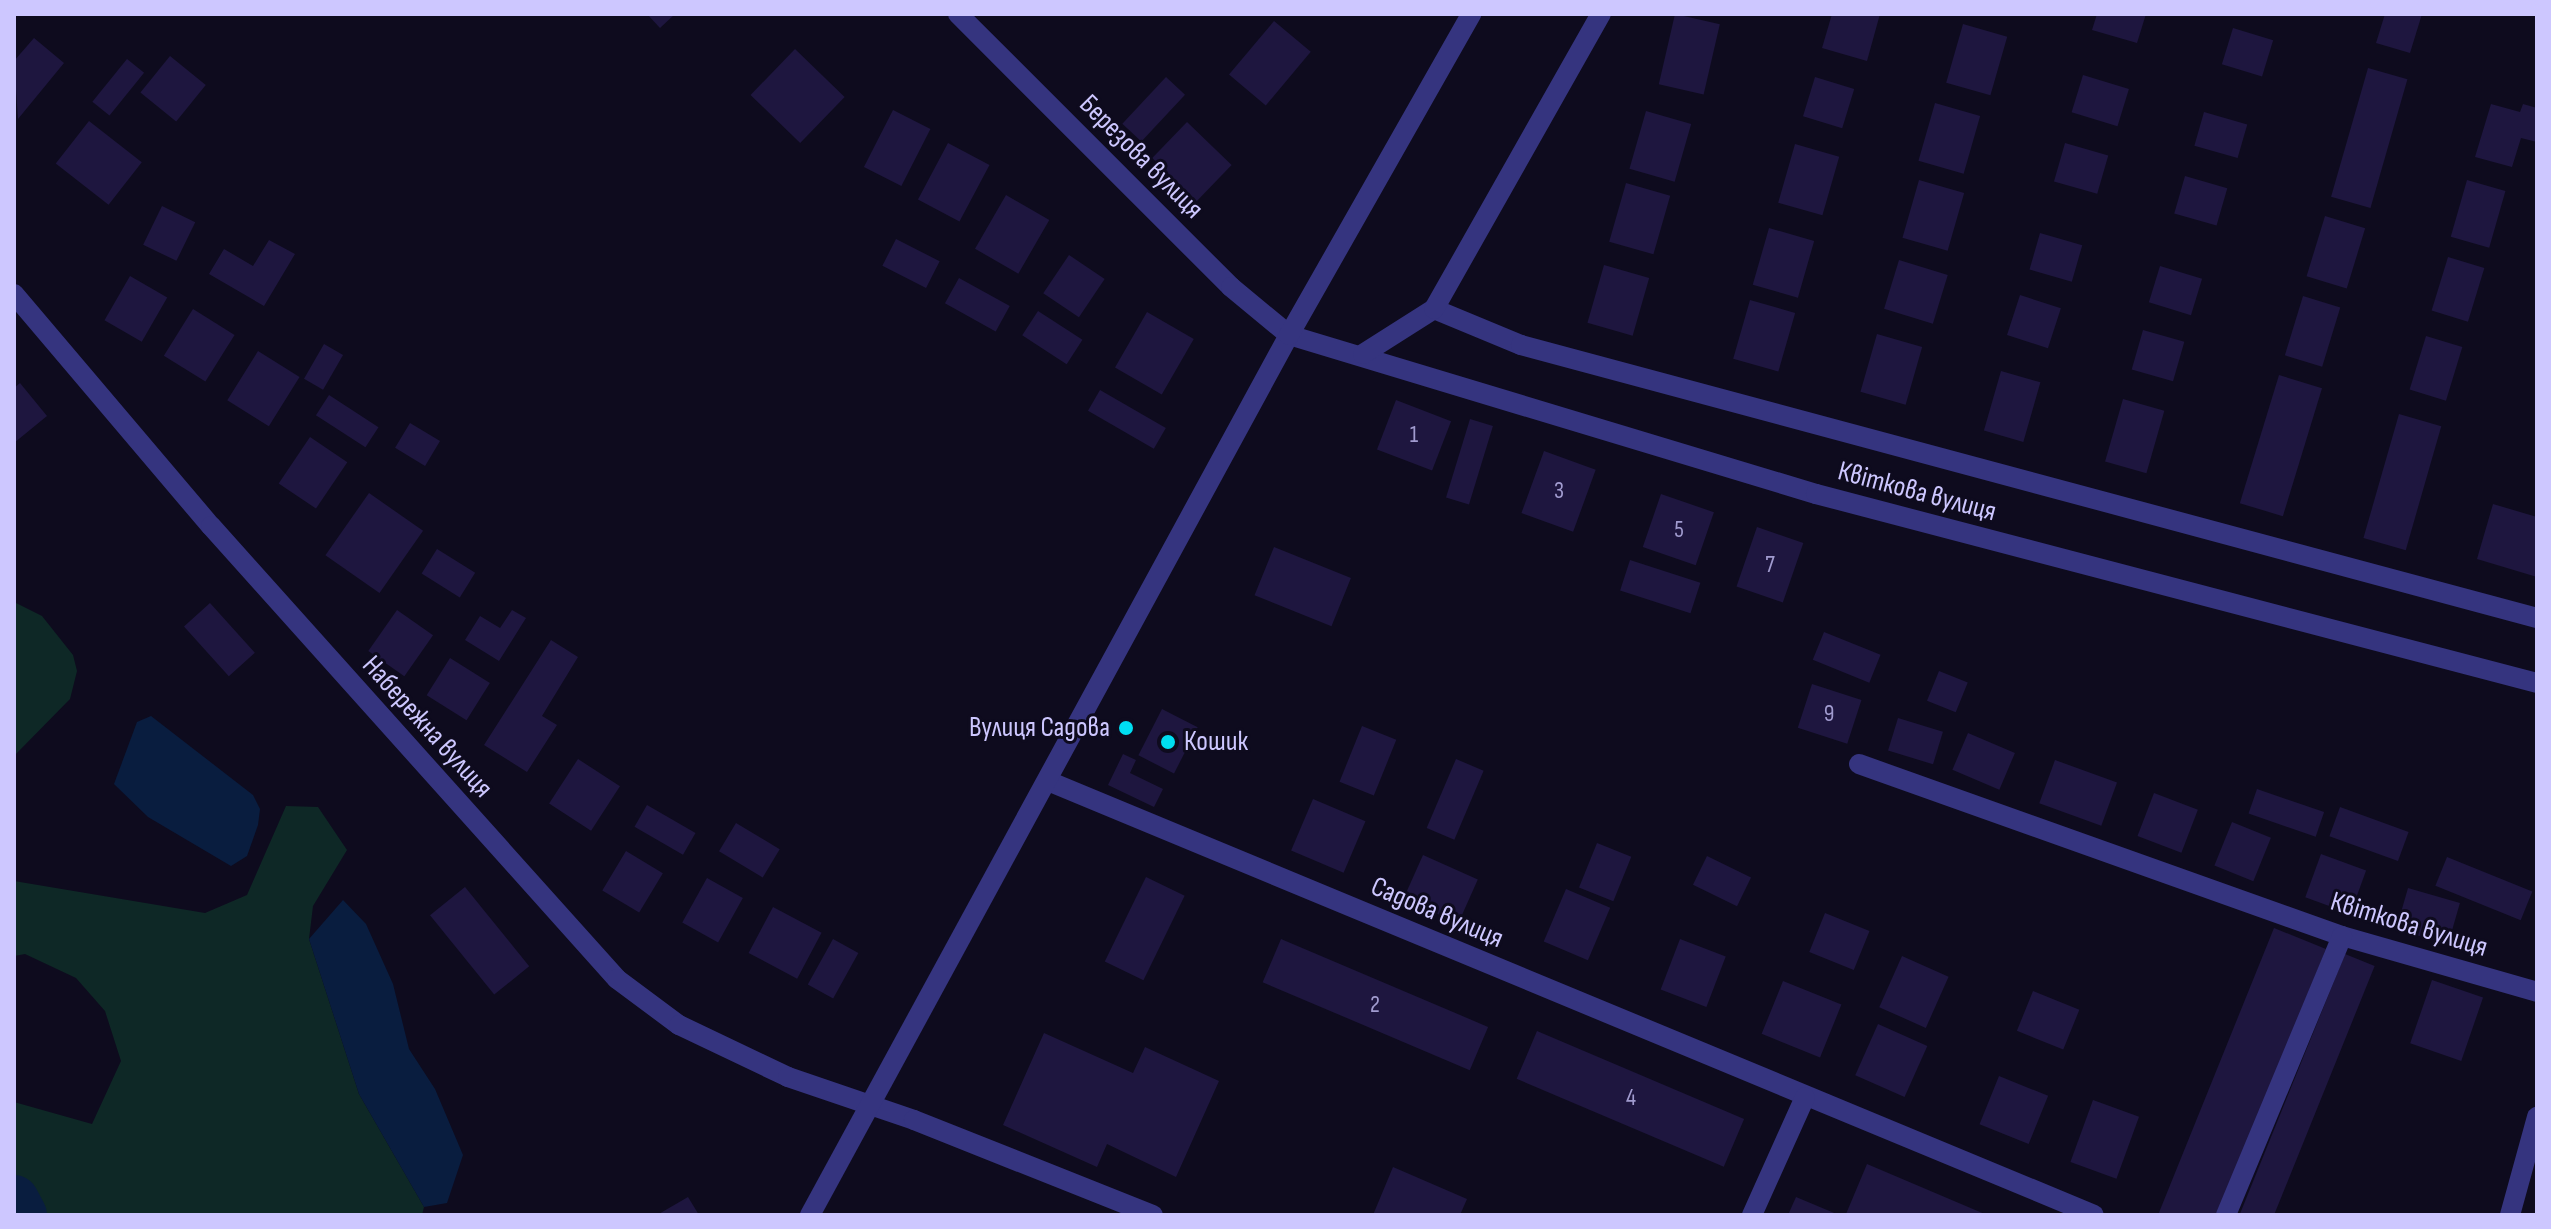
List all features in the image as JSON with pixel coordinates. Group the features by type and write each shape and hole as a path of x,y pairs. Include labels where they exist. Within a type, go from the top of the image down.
{"street":[{"name":"Березова вулиця","path":"958,14 1231,287 1289,335"},
{"path":"810,1215 1289,335 1471,14"},
{"path":"1363,354 1434,309 1601,14"},
{"name":"Набережна вулиця","path":"14,294 211,526 617,979 679,1025 788,1077 869,1104 1153,1215"},
{"path":"1434,309 1521,345 2537,618"},
{"name":"Квіткова вулиця","path":"1289,335 1363,354 1816,494 2537,683"},
{"name":"Квіткова вулиця","path":"1859,764 2342,936 2537,992"},
{"name":"Садова вулиця","path":"1048,781 2094,1215"},
{"path":"2226,1215 2342,936"},
{"path":"1752,1215 1805,1097"},
{"path":"2510,1215 2537,1117"}],"green space":[{"path":"14,602 42,616 73,655 77,671 70,699 14,756"},
{"path":"286,806 318,807 347,850 313,906 309,939 359,1094 424,1207 422,1215 14,1215 14,1102 92,1124 121,1061 105,1011 76,978 25,954 14,956 14,881 205,913 247,895"}],"water":[{"path":"151,716 253,795 260,809 258,825 247,856 231,866 148,817 114,784 137,722"},
{"path":"343,900 366,924 393,984 409,1049 435,1089 463,1155 447,1203 424,1207 359,1094 309,939"}],"building":[{"path":"647,14 675,14 660,28"},
{"path":"1675,14 1720,24 1704,95 1659,84"},
{"path":"1832,14 1880,14 1867,61 1822,48"},
{"path":"2097,14 2146,14 2137,43 2092,30"},
{"path":"2385,14 2422,14 2410,53 2376,43"},
{"path":"1274,21 1311,52 1266,105 1229,75"},
{"path":"1963,24 2007,37 1990,95 1946,83"},
{"path":"2233,28 2273,40 2262,77 2222,64"},
{"path":"34,38 64,63 18,119 14,61"},
{"path":"795,49 845,97 800,143 751,95"},
{"path":"170,56 206,85 176,121 140,93"},
{"path":"127,59 144,73 109,116 92,102"},
{"path":"2368,68 2407,79 2370,208 2331,197"},
{"path":"2083,75 2129,89 2118,126 2072,112"},
{"path":"1166,77 1185,95 1141,142 1122,124"},
{"path":"1815,77 1854,89 1842,128 1803,116"},
{"path":"1935,103 1980,116 1964,174 1918,161"},
{"path":"2491,104 2520,112 2523,104 2537,108 2537,142 2521,138 2512,167 2475,157"},
{"path":"893,110 930,129 901,186 864,167"},
{"path":"1646,111 1691,124 1675,182 1629,169"},
{"path":"2204,112 2247,124 2238,158 2194,146"},
{"path":"89,121 142,162 109,205 56,164"},
{"path":"1187,122 1232,165 1197,201 1152,158"},
{"path":"948,143 989,165 959,222 918,200"},
{"path":"2065,143 2108,155 2097,194 2054,181"},
{"path":"1795,144 1839,157 1822,215 1778,203"},
{"path":"2185,176 2227,188 2217,226 2174,213"},
{"path":"1919,180 1964,193 1948,251 1902,238"},
{"path":"2467,180 2505,191 2489,248 2451,237"},
{"path":"1626,183 1670,196 1653,254 1609,242"},
{"path":"1006,195 1049,220 1018,274 975,249"},
{"path":"162,206 195,222 176,261 143,245"},
{"path":"2325,216 2365,228 2347,289 2307,276"},
{"path":"1769,228 1814,241 1798,298 1753,285"},
{"path":"2040,233 2082,245 2072,282 2030,270"},
{"path":"896,239 940,261 926,288 882,266"},
{"path":"269,240 295,254 264,306 209,274 224,249 253,266"},
{"path":"1069,255 1105,279 1079,317 1043,293"},
{"path":"2448,257 2484,268 2468,322 2432,311"},
{"path":"1899,260 1948,275 1933,324 1884,309"},
{"path":"1604,265 1649,278 1633,336 1587,323"},
{"path":"2160,266 2202,279 2191,315 2149,302"},
{"path":"130,276 167,298 142,342 104,320"},
{"path":"959,278 1010,306 996,331 945,303"},
{"path":"2020,295 2061,308 2048,348 2007,335"},
{"path":"2303,296 2340,307 2322,367 2285,355"},
{"path":"1750,300 1795,313 1778,372 1733,359"},
{"path":"193,309 235,335 205,382 164,356"},
{"path":"1038,311 1082,340 1067,364 1022,335"},
{"path":"1147,312 1194,339 1162,394 1115,367"},
{"path":"2143,330 2184,342 2173,381 2132,369"},
{"path":"1877,334 1922,347 1906,405 1860,392"},
{"path":"2426,336 2462,347 2446,401 2410,390"},
{"path":"324,344 343,355 323,390 304,379"},
{"path":"258,351 300,377 269,426 227,400"},
{"path":"2001,371 2040,382 2023,442 1984,431"},
{"path":"2279,375 2322,388 2283,516 2240,503"},
{"path":"20,383 47,416 14,443 14,388"},
{"path":"1100,390 1166,428 1154,449 1088,411"},
{"path":"329,395 378,427 365,447 316,415"},
{"path":"2123,399 2164,411 2146,473 2105,461"},
{"path":"1396,400 1451,421 1432,471 1377,449"},
{"path":"2399,414 2441,426 2406,550 2363,538"},
{"path":"1470,419 1493,426 1469,504 1446,497"},
{"path":"410,423 440,441 425,466 395,448"},
{"path":"310,437 347,462 316,509 279,483"},
{"path":"1544,451 1596,470 1573,532 1521,513"},
{"path":"369,493 423,531 379,593 325,555"},
{"path":"1661,494 1714,512 1696,565 1643,547"},
{"path":"2493,504 2537,517 2537,577 2477,559"},
{"path":"1757,527 1803,543 1783,603 1736,587"},
{"path":"1274,547 1351,578 1331,626 1255,595"},
{"path":"437,549 475,573 460,597 422,574"},
{"path":"1630,560 1700,583 1690,613 1620,590"},
{"path":"210,603 255,653 229,676 184,626"},
{"path":"397,610 433,635 404,676 368,651"},
{"path":"512,610 526,618 499,661 465,640 480,616 500,628"},
{"path":"1824,632 1881,655 1869,683 1813,660"},
{"path":"551,640 578,657 542,716 557,725 527,772 484,745"},
{"path":"450,658 490,683 467,720 427,695"},
{"path":"1939,671 1968,683 1956,712 1927,701"},
{"path":"1812,684 1861,700 1847,744 1798,728"},
{"name":"Кошик","path":"1162,709 1198,727 1174,773 1138,755"},
{"path":"1898,718 1943,732 1933,764 1888,751"},
{"path":"1362,726 1396,740 1374,795 1340,782"},
{"path":"1968,733 2015,753 1999,790 1952,770"},
{"path":"1123,754 1136,760 1130,773 1163,789 1154,807 1108,785"},
{"path":"578,759 620,786 591,831 549,803"},
{"path":"1456,759 1484,771 1454,840 1427,828"},
{"path":"2055,760 2117,783 2101,826 2039,803"},
{"path":"2257,789 2324,812 2316,837 2249,814"},
{"path":"2154,793 2198,810 2181,853 2138,836"},
{"path":"1313,799 1365,821 1344,873 1291,851"},
{"path":"647,805 695,833 683,855 634,827"},
{"path":"2340,807 2409,832 2398,861 2329,836"},
{"path":"2232,822 2271,838 2253,881 2214,866"},
{"path":"736,823 780,849 763,878 719,851"},
{"path":"1597,843 1631,857 1613,901 1579,888"},
{"path":"626,851 663,873 639,913 602,890"},
{"path":"2321,854 2366,870 2350,914 2305,897"},
{"path":"1423,855 1478,879 1458,923 1403,899"},
{"path":"1707,856 1751,877 1737,906 1693,885"},
{"path":"2447,857 2532,891 2521,920 2435,886"},
{"path":"1146,877 1185,896 1143,980 1105,961"},
{"path":"707,878 743,898 718,942 682,923"},
{"path":"465,887 529,966 494,995 430,915"},
{"path":"2408,888 2460,903 2448,944 2396,929"},
{"path":"1566,889 1610,908 1588,960 1544,941"},
{"path":"773,907 822,933 797,979 749,953"},
{"path":"1825,913 1870,931 1854,970 1809,952"},
{"path":"2274,928 2326,949 2218,1215 2158,1215"},
{"path":"833,939 858,953 833,999 808,984"},
{"path":"1281,939 1488,1027 1470,1070 1263,982"},
{"path":"1680,939 1726,957 1706,1007 1661,989"},
{"path":"2345,954 2375,966 2274,1215 2240,1214"},
{"path":"1902,956 1949,977 1926,1028 1879,1007"},
{"path":"2432,980 2483,998 2461,1061 2410,1043"},
{"path":"1783,981 1841,1005 1820,1057 1762,1034"},
{"path":"2033,991 2079,1010 2063,1050 2017,1031"},
{"path":"1878,1024 1927,1046 1905,1097 1855,1075"},
{"path":"1537,1031 1744,1119 1724,1167 1517,1079"},
{"path":"1044,1033 1133,1073 1145,1047 1219,1081 1176,1177 1107,1144 1097,1167 1003,1125"},
{"path":"1999,1076 2048,1096 2029,1144 1980,1124"},
{"path":"2093,1100 2139,1117 2116,1179 2070,1162"},
{"path":"1867,1164 1987,1215 1846,1214"},
{"path":"1393,1167 1467,1199 1460,1215 1373,1215"},
{"path":"688,1197 699,1215 657,1215"},
{"path":"1796,1197 1839,1215 1788,1215"}],"waterway":[{"path":"14,1200 22,1215"}],"place":[{"name":"Вулиця Садова","path":"1126,728"},
{"name":"Кошик","path":"1168,742"}]}
